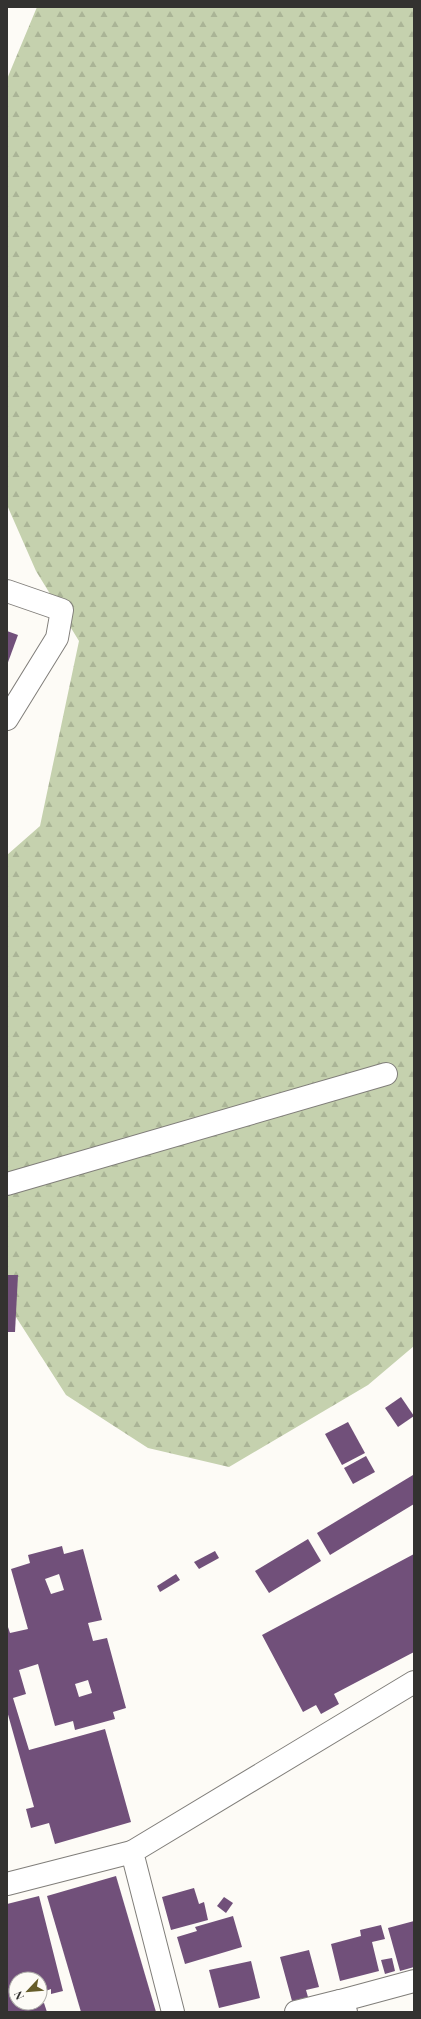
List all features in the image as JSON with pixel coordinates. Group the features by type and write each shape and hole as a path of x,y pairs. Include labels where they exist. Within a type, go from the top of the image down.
{"street":[{"path":"7,591 62,610 57,638 7,719"},
{"path":"7,1184 386,1074"},
{"path":"7,1884 132,1852 414,1682"},
{"path":"132,1852 173,2012"},
{"path":"296,2012 343,2006 414,1981"}],"green space":[{"path":"37,7 414,7 414,1346 368,1385 229,1467 148,1448 66,1395 7,1303 7,855 40,826 79,641 36,571 7,505 7,79"}],"building":[{"path":"7,631 18,635 7,665"},
{"path":"7,1275 18,1275 15,1332 7,1332"},
{"path":"401,1397 414,1416 398,1427 385,1408"},
{"path":"348,1422 365,1453 342,1465 325,1434"},
{"path":"366,1456 375,1472 353,1484 344,1468"},
{"path":"413,1475 414,1504 330,1555 317,1533"},
{"path":"308,1539 321,1561 269,1593 255,1571"},
{"path":"62,1546 64,1554 83,1549 102,1620 88,1623 93,1641 107,1638 126,1708 113,1712 115,1719 75,1730 73,1721 55,1726 38,1664 19,1670 26,1694 13,1698 29,1750 105,1729 131,1822 55,1844 49,1823 31,1828 26,1809 34,1807 7,1711 7,1624 10,1633 28,1629 11,1569 30,1563 28,1555","holes":["59,1574 64,1590 51,1594 45,1579","88,1680 92,1693 79,1697 75,1684"]},
{"path":"215,1551 219,1558 199,1569 194,1562"},
{"path":"414,1554 414,1652 334,1694 339,1704 321,1714 316,1705 303,1712 262,1635"},
{"path":"176,1574 180,1580 160,1592 157,1586"},
{"path":"116,1876 156,2012 81,2012 47,1896"},
{"path":"194,1888 199,1904 204,1902 208,1920 171,1930 162,1897"},
{"path":"39,1896 63,1991 51,1994 51,1989 48,1990 48,1971 8,1971 8,2011 47,2012 7,2012 7,1904"},
{"path":"224,1897 233,1903 226,1913 217,1906"},
{"path":"233,1916 242,1947 185,1964 177,1937 197,1931 195,1927"},
{"path":"414,1921 414,1967 400,1971 388,1928"},
{"path":"381,1925 385,1939 372,1942 379,1971 340,1981 331,1944 361,1936 360,1930"},
{"path":"309,1950 319,1987 306,1990 308,1997 292,2001 280,1957"},
{"path":"392,1958 395,1971 385,1974 381,1960"},
{"path":"251,1961 260,1998 219,2008 209,1970"}]}
